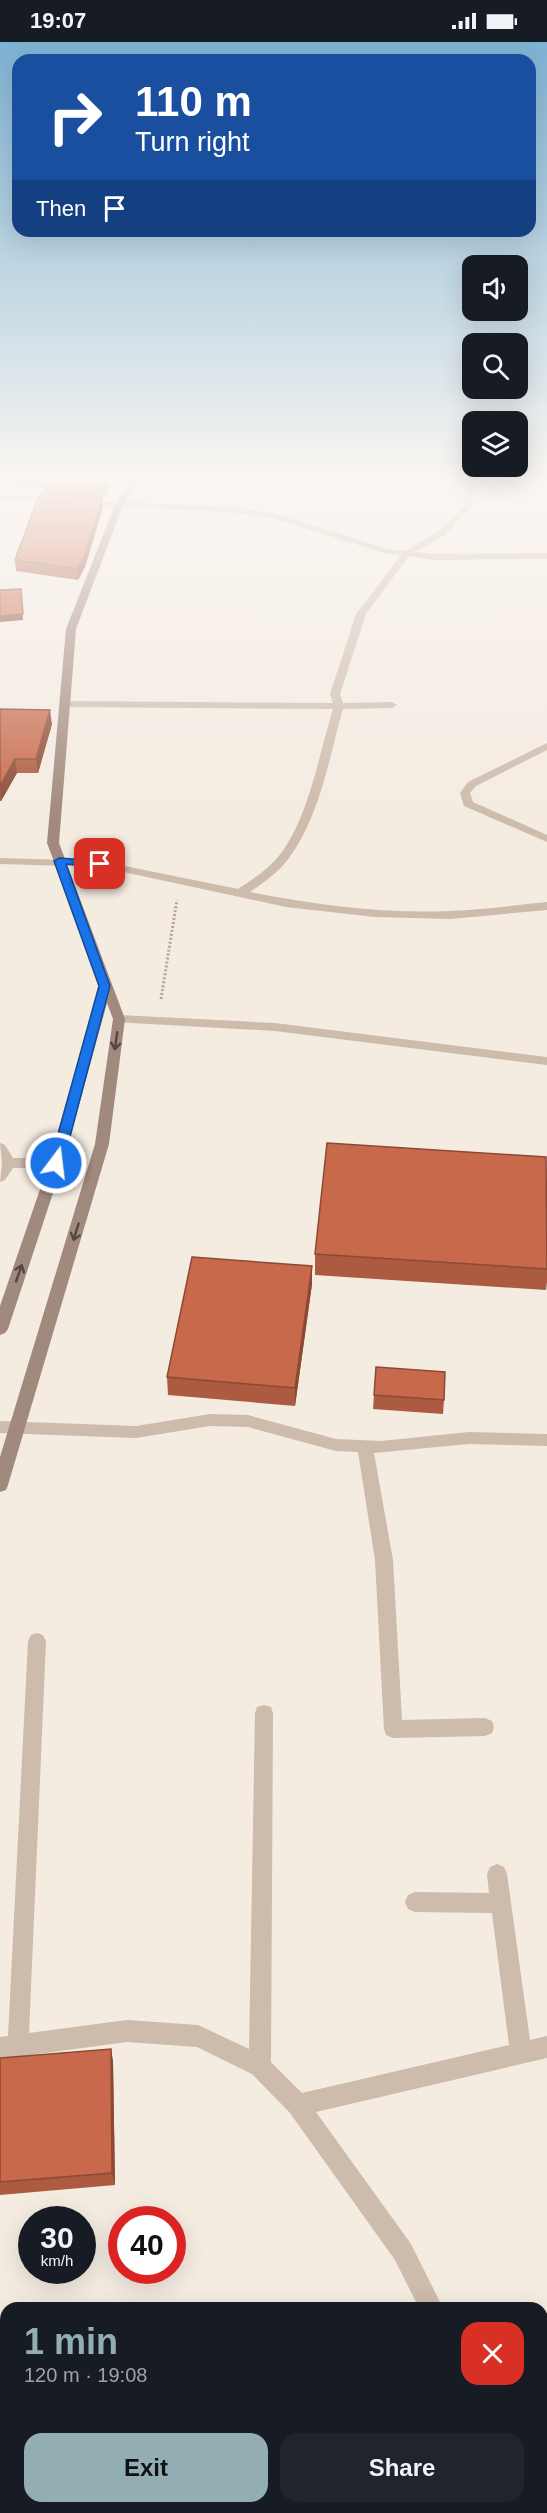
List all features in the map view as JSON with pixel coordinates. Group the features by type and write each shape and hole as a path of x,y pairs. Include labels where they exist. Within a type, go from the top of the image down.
{"street":[{"path":"0,1485 102,1144 119,1019 53,843 70,629 86,589"},
{"path":"241,893 269,873 285,856 301,827 339,705 335,694 361,614 380,589"},
{"path":"64,704 290,707 392,705"},
{"path":"547,746 472,784 465,793 468,804 547,839"},
{"path":"0,861 100,864 286,903 375,914 450,915 547,906"},
{"path":"0,1329 56,1163 105,986"},
{"path":"119,1019 275,1027 547,1061"},
{"path":"0,1148 9,1163"},
{"path":"9,1163 56,1163"},
{"path":"0,1177 9,1163"},
{"path":"0,1426 136,1431 210,1420 248,1421 336,1445 365,1447 469,1438 547,1440"},
{"path":"365,1447 384,1560 393,1729 485,1727"},
{"path":"37,1641 9,2048 127,2031 198,2036 260,2066 298,2105 403,2252 429,2302"},
{"path":"260,2066 264,1713"},
{"path":"497,1874 521,2054"},
{"path":"415,1902 500,1903"},
{"path":"298,2105 547,2047"}],"path":[{"path":"157,1021 178,892"}],"building":[{"path":"21,589 23,614 0,616 0,590"},
{"path":"0,709 50,710 36,759 15,759 0,786"},
{"path":"327,1143 546,1157 547,1269 315,1254"},
{"path":"192,1257 312,1266 295,1388 167,1377"},
{"path":"376,1367 445,1372 444,1400 374,1395"},
{"path":"111,2049 112,2173 0,2182 0,2058"}],"route":[{"path":"56,1163 105,986 59,861 100,864"}]}
